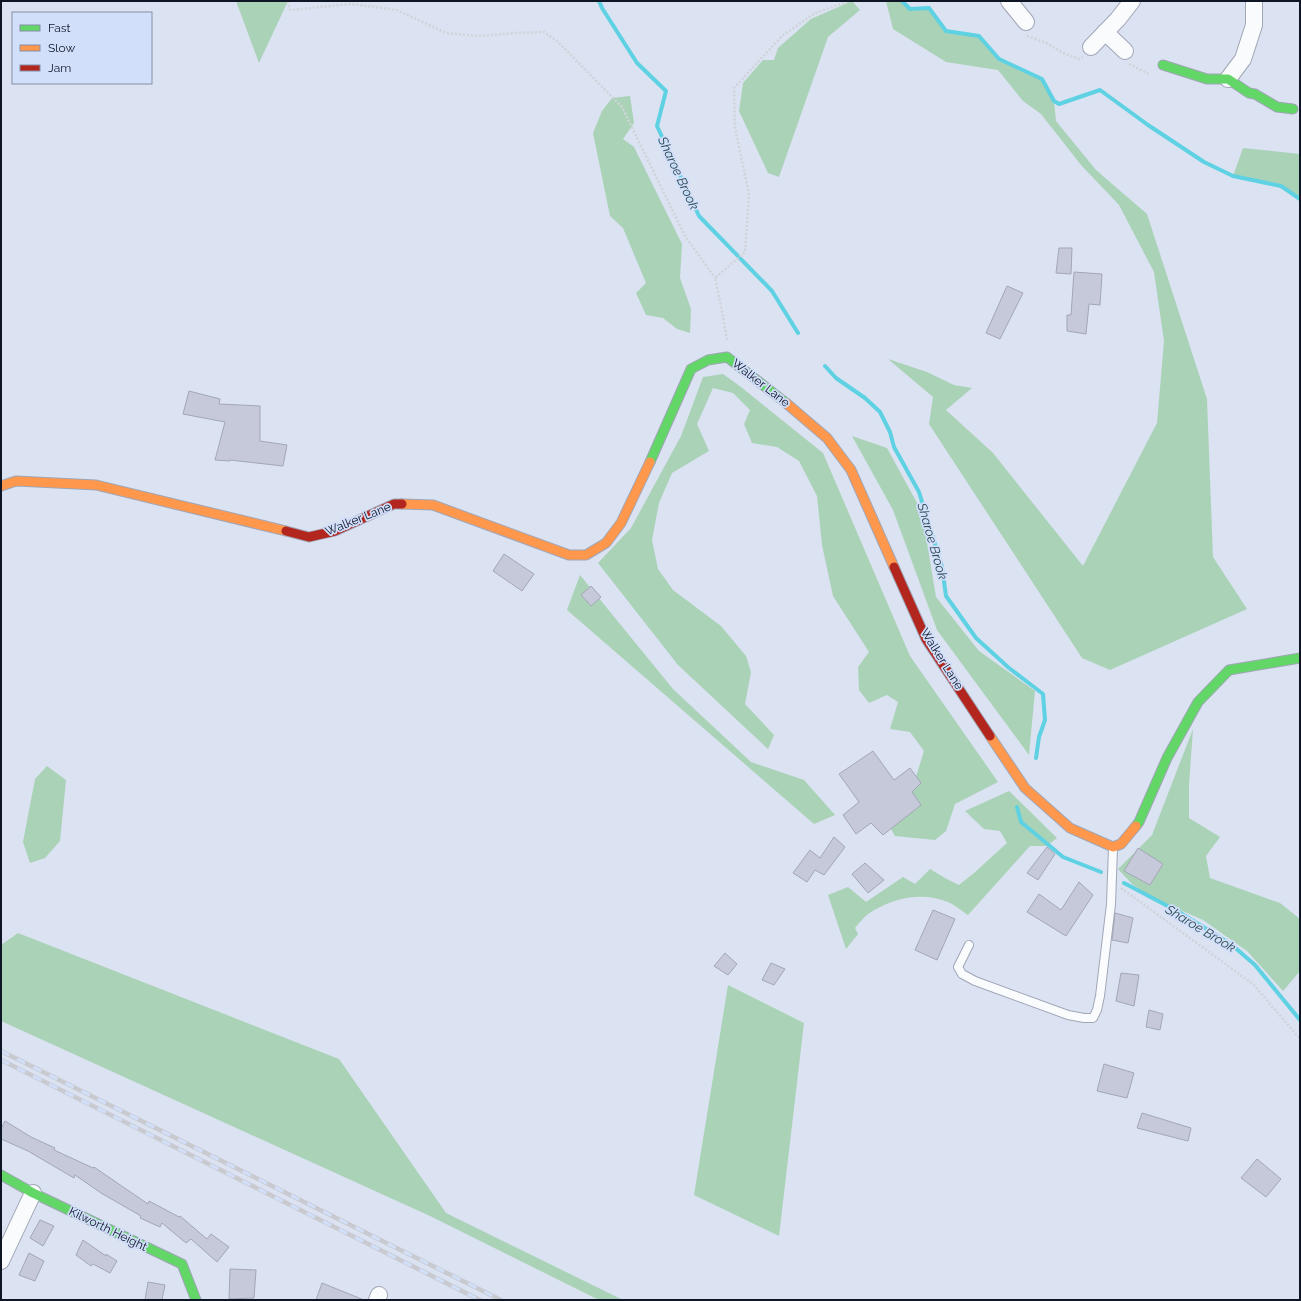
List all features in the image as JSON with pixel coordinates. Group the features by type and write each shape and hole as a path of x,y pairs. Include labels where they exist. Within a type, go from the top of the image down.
{"street":[{"path":"1009,1 1025,27"},
{"path":"1088,51 1132,1"},
{"path":"1228,79 1243,59 1254,25 1254,1"},
{"path":"1105,32 1125,51"},
{"path":"1163,65 1207,79 1228,79 1249,93 1255,94 1278,107 1292,110"},
{"name":"Walker Lane","path":"1,486 16,482 96,485 308,537 335,531 394,504 433,504 569,555 586,555 606,543 621,523 655,453 691,370 701,362 712,358 727,356 790,406 827,438 851,470 926,639 1024,788 1070,828 1113,847"},
{"path":"1113,847 1121,844 1139,822 1167,758 1198,702 1229,670 1300,658"},
{"name":"Kilworth Height","path":"1,1175 182,1264 196,1300"},
{"path":"1,1261 33,1192"}],"lane":[{"path":"969,945 958,967 962,974 990,987 1068,1015 1093,1018 1097,1010 1106,955 1112,904 1111,881 1113,847"}],"path":[{"path":"288,1 290,10 351,4 397,10 446,33 478,36 544,32 558,41 622,107 685,236 715,278 727,343 727,356"},
{"path":"715,278 746,252 750,194 735,128 734,88 782,36 815,13 850,1"},
{"path":"1025,27 1028,37 1046,43 1065,54 1079,59 1088,51"},
{"path":"1111,881 1253,984 1300,1039"}],"green space":[{"path":"236,1 288,1 259,63"},
{"path":"852,1 860,10 828,37 779,177 768,173 739,111 743,83 763,60 774,60 778,48 811,19"},
{"path":"886,1 902,1 910,9 929,8 946,31 979,36 999,59 1042,79 1054,101 1056,121 1096,170 1147,214 1207,399 1213,557 1247,609 1110,670 1082,658 929,424 933,397 888,359 927,372 954,385 972,388 946,410 993,453 1083,566 1157,423 1164,341 1154,272 1119,205 1081,165 1041,114 1023,101 998,70 946,62 893,29"},
{"path":"630,96 634,123 623,139 634,147 682,244 680,278 691,309 690,333 677,329 663,318 646,315 636,293 646,283 623,228 610,216 593,133 602,111 612,98"},
{"path":"1243,148 1300,154 1300,199 1281,186 1233,176"},
{"path":"723,374 823,453 910,656 998,782 955,804 946,831 935,840 895,836 890,827 918,808 910,796 924,751 910,732 890,729 898,702 887,695 869,703 859,690 858,667 869,652 833,596 822,545 817,496 799,461 777,447 752,443 744,424 750,410 733,393 713,388 697,424 709,451 672,473 659,503 652,540 658,569 673,590 721,626 746,656 751,672 745,704 774,735 768,749 678,665 598,563 631,528 681,436 703,377"},
{"path":"852,436 887,448 922,512 936,597 979,651 1035,691 1029,755 937,630 893,510"},
{"path":"580,575 673,689 751,762 804,780 835,815 814,824 567,610"},
{"path":"1193,729 1189,785 1189,818 1220,837 1206,856 1210,878 1280,903 1300,919 1300,971 1283,991 1247,951 1203,920 1155,899 1133,885 1118,869 1152,835"},
{"path":"47,766 66,780 60,841 45,858 30,863 23,842 35,779"},
{"path":"1009,791 1057,838 1047,846 1030,846 968,915 951,903 938,899 917,897 896,900 877,908 864,917 855,928 858,934 846,949 828,895 848,887 866,902 903,877 915,884 930,869 959,885 1007,843 1000,831 984,829 965,811"},
{"path":"18,933 339,1059 446,1213 623,1300 599,1300 430,1216 1,1021 1,945"},
{"path":"728,985 804,1023 779,1236 694,1195"}],"building":[{"path":"1059,248 1072,248 1071,274 1056,273"},
{"path":"1074,272 1102,274 1100,305 1089,304 1086,334 1067,331 1067,315 1071,315"},
{"path":"1007,286 1023,293 1000,339 986,333"},
{"path":"189,391 220,399 219,404 260,406 260,441 287,445 283,466 230,460 215,460 225,422 183,414"},
{"path":"504,554 534,574 522,591 493,571"},
{"path":"591,586 601,597 591,606 581,595"},
{"path":"873,751 894,780 910,768 921,783 912,792 921,805 883,835 871,823 856,834 843,815 859,802 839,774"},
{"path":"834,837 845,847 824,875 815,870 807,882 793,873 810,850 820,858"},
{"path":"1047,847 1055,854 1038,880 1027,873"},
{"path":"1138,848 1163,864 1150,885 1124,871"},
{"path":"865,863 884,880 868,893 852,874"},
{"path":"1079,882 1093,895 1066,936 1027,912 1039,894 1061,910"},
{"path":"933,910 955,919 937,960 915,950"},
{"path":"1115,913 1133,918 1128,943 1112,940"},
{"path":"725,953 737,964 728,975 714,966"},
{"path":"771,963 785,969 774,985 762,980"},
{"path":"1121,973 1139,975 1134,1006 1116,1001"},
{"path":"1149,1010 1163,1014 1160,1030 1146,1027"},
{"path":"1104,1064 1134,1073 1127,1098 1097,1091"},
{"path":"1142,1113 1191,1128 1188,1141 1137,1128"},
{"path":"5,1121 31,1137 55,1148 54,1150 93,1168 94,1167 148,1204 149,1201 179,1217 180,1216 207,1239 211,1234 229,1247 217,1262 191,1239 186,1243 162,1223 160,1227 140,1218 141,1216 101,1193 75,1175 74,1178 28,1151 1,1139 1,1129"},
{"path":"1257,1159 1281,1179 1266,1197 1241,1178"},
{"path":"40,1220 54,1226 43,1246 30,1238"},
{"path":"83,1240 106,1256 106,1254 117,1261 110,1273 93,1264 91,1266 76,1255"},
{"path":"29,1253 44,1261 35,1281 19,1275"},
{"path":"230,1269 256,1270 254,1298 229,1299"},
{"path":"148,1282 165,1285 162,1300 145,1300"},
{"path":"322,1283 364,1300 316,1300"}],"waterway":[{"name":"Sharoe Brook","path":"599,1 637,63 666,91 657,126 699,216 772,291 798,333"},
{"path":"902,1 910,9 929,8 946,31 979,36 999,59 1042,79 1054,101 1059,104 1100,90 1148,125 1204,162 1233,176 1281,186 1300,199"},
{"name":"Sharoe Brook","path":"825,366 836,378 865,398 880,412 890,432 894,447 919,492 942,567 946,596 976,638 1009,668 1043,694 1045,720 1039,737 1036,758"},
{"name":"Sharoe Brook","path":"1017,807 1021,822 1063,857 1101,872"},
{"name":"Sharoe Brook","path":"1124,883 1179,912 1232,945 1255,965 1300,1020"}],"railway":[{"path":"1,1051 501,1300"},
{"path":"1,1060 480,1300"}],"traffic: fast":[{"path":"1163,65 1207,79 1228,79 1249,93 1255,94 1277,107 1293,109"},
{"path":"650,462 691,369 708,360 727,357 786,403"},
{"path":"1136,826 1167,758 1198,702 1229,670 1300,658"},
{"path":"1,1175 33,1193 182,1264 196,1300"}],"traffic: slow":[{"path":"786,403 827,438 851,470 894,567"},
{"path":"402,504 433,505 569,555 586,555 606,543 621,523 650,462"},
{"path":"1,486 16,481 96,485 286,531"},
{"path":"990,736 1025,788 1070,828 1113,847 1121,844 1136,826"}],"traffic: jam":[{"path":"286,531 309,537 335,531 394,504 402,504"},
{"path":"894,567 926,639 990,736"}]}
